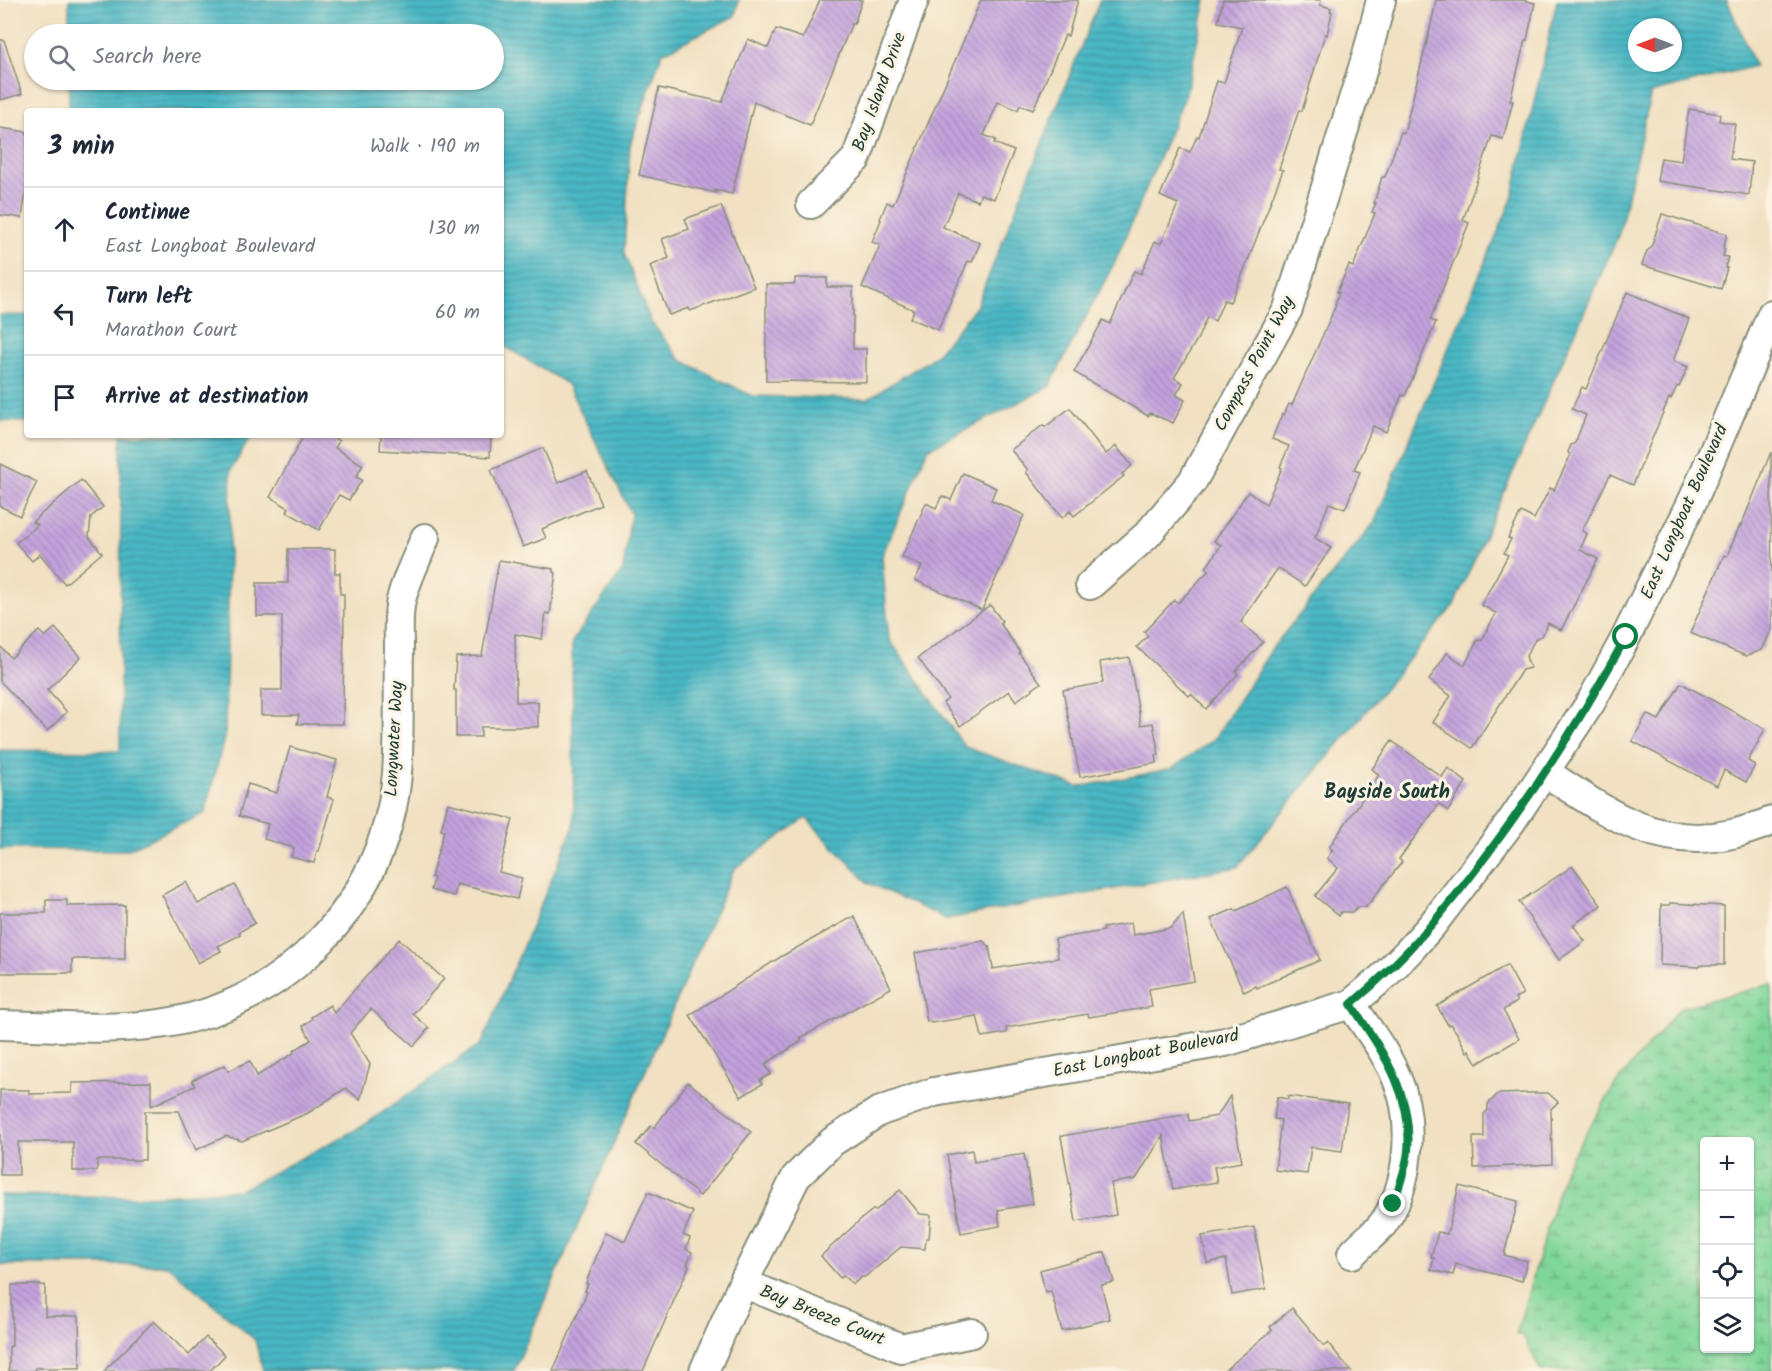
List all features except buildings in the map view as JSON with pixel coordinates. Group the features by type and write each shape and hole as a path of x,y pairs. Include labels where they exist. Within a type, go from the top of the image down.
{"street":[{"name":"Bay Island Drive","path":"811,204 856,159 914,0"},
{"name":"Compass Point Way","path":"1090,585 1147,535 1192,482 1288,309 1367,55 1381,0"},
{"name":"East Longboat Boulevard","path":"704,1371 743,1283 796,1177 832,1142 878,1112 934,1092 1225,1042 1351,1004 1383,977 1432,925 1499,839 1591,702 1662,567 1694,498 1772,314"},
{"name":"Longwater Way","path":"0,1025 134,1026 190,1018 243,998 272,982 299,963 326,938 347,911 365,881 381,847 391,814 397,774 400,605 425,538"},
{"path":"1545,772 1616,817 1657,833 1683,837 1708,837 1732,834 1772,821"},
{"path":"1351,1004 1397,1079 1405,1105 1408,1126 1408,1152 1393,1204 1382,1225 1352,1254"},
{"name":"Bay Breeze Court","path":"743,1283 901,1348 972,1333"}],"green space":[{"path":"1772,984 1772,1371 1541,1371 1523,1335 1516,1335 1565,1168 1615,1085 1680,1008"}],"water":[{"path":"69,0 739,0 735,16 662,53 630,145 624,253 651,322 681,360 752,396 868,399 934,357 976,307 1100,0 1206,0 1186,94 1116,260 1049,387 928,449 882,556 889,639 965,747 1079,787 1171,769 1214,739 1273,647 1374,523 1512,199 1557,0 1727,0 1755,66 1651,93 1619,234 1454,605 1237,867 946,919 868,883 806,818 734,869 514,1371 263,1371 255,1340 167,1265 0,1265 0,1195 133,1197 240,1190 361,1127 482,1043 574,826 572,642 623,570 631,513 567,384 504,346 504,108 69,108 69,90 504,90 504,24 69,24"},
{"path":"0,315 24,315 24,422 0,421"},
{"path":"121,438 250,438 231,470 225,735 205,813 127,850 0,849 0,750 120,751"}],"district":[{"name":"Bayside South","path":"1387,793"}],"route":[{"path":"1393,1204 1408,1152 1405,1105 1397,1079 1381,1049 1351,1004 1408,952 1474,872 1511,822 1591,702 1626,637"}]}
